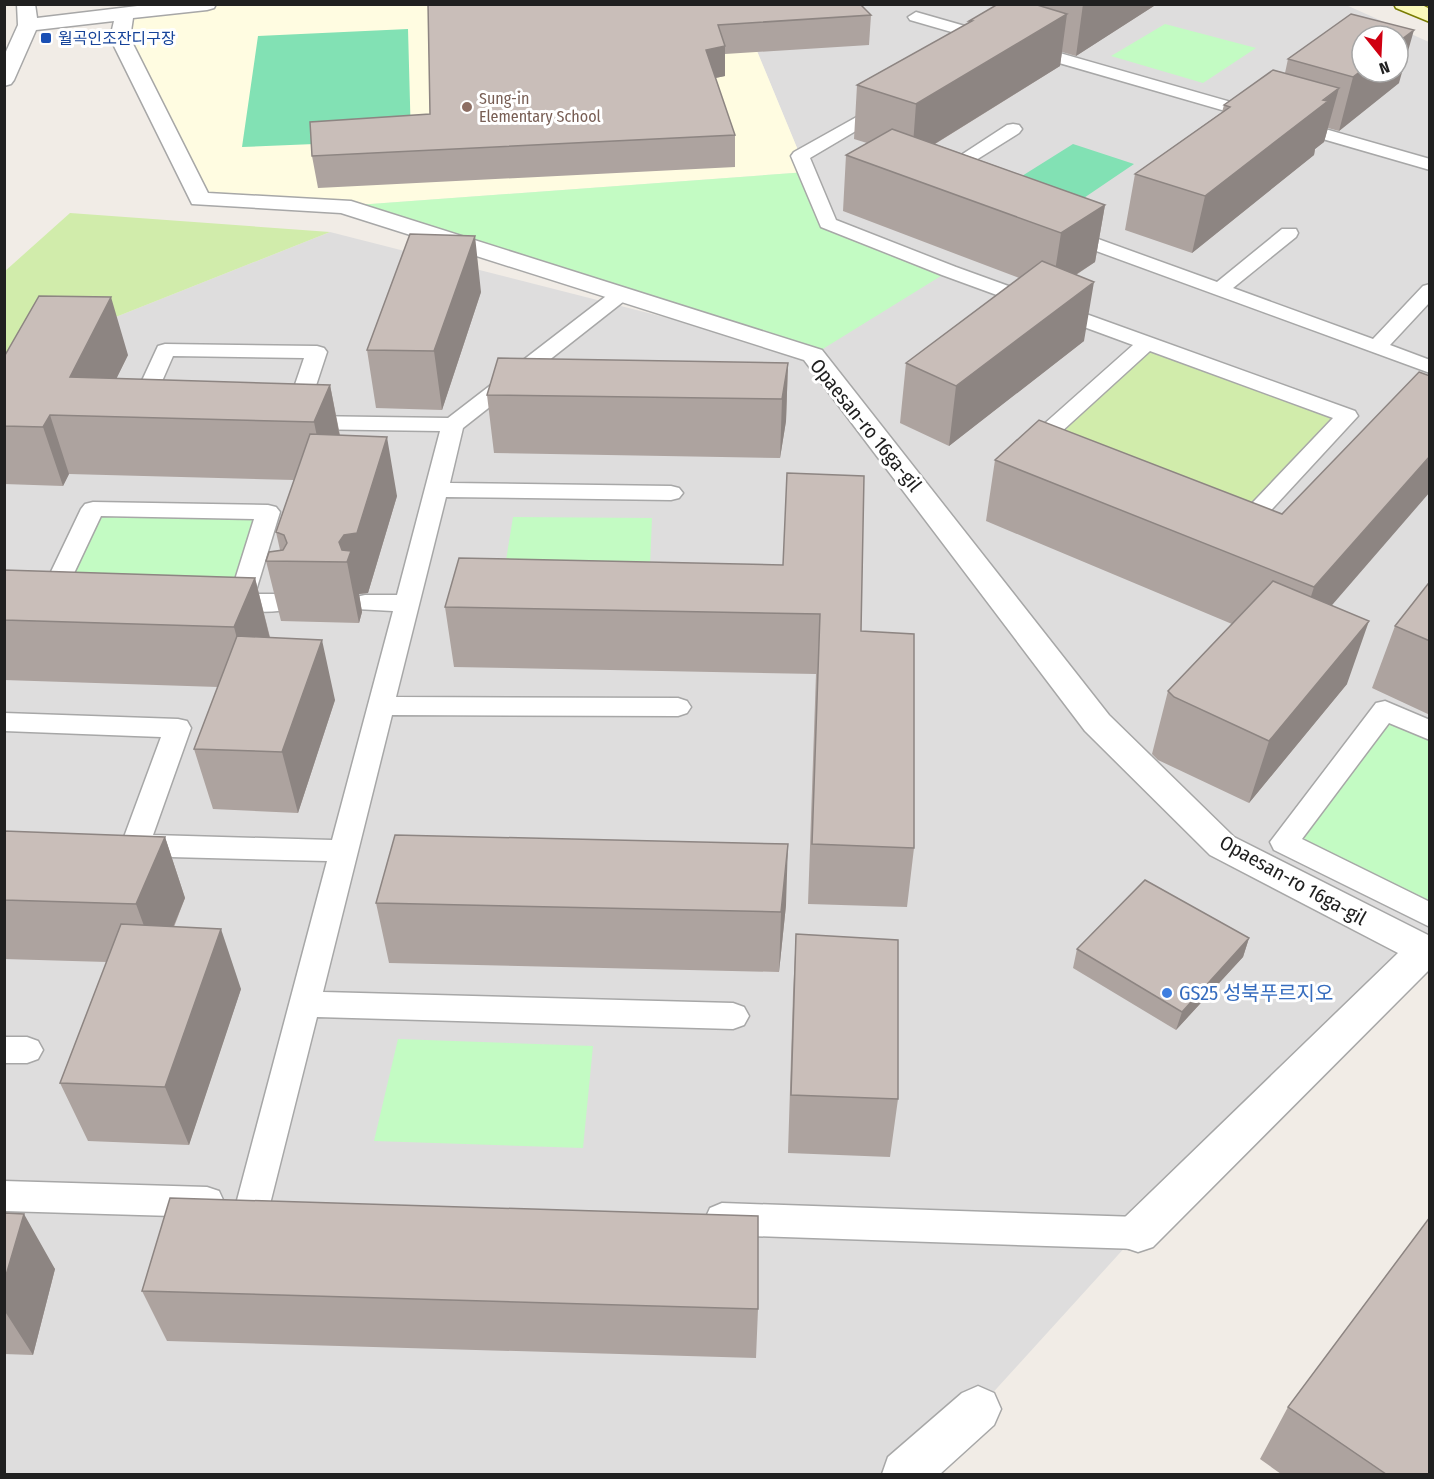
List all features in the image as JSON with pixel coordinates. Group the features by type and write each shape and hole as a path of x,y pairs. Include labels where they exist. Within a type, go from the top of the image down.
{"street":[{"path":"4,80 28,25 26,4"},
{"path":"28,25 207,4"},
{"name":"Opaesan-ro 16ga-gil","path":"125,13 120,38 200,199 343,206 813,355 1096,723 1222,846 1428,940"},
{"path":"1138,1233 1428,940"},
{"path":"905,1474 978,1409"}],"lane":[{"path":"916,16 1430,165"},
{"path":"989,38 1006,27"},
{"path":"899,98 800,156 828,222 949,271 1347,416 1242,528 1220,519"},
{"path":"951,191 923,181 1013,129"},
{"path":"821,143 842,151"},
{"path":"1052,228 1430,367"},
{"path":"1220,290 1289,233"},
{"path":"1377,347 1430,290"},
{"path":"253,1204 453,425 621,294"},
{"path":"1056,454 1034,445 1147,343"},
{"path":"158,420 135,420 165,350 317,352 293,422"},
{"path":"271,422 453,425"},
{"path":"436,490 670,493"},
{"path":"50,599 93,509 268,512 240,602 287,602"},
{"path":"365,603 407,603"},
{"path":"381,706 678,707"},
{"path":"1428,940 1284,842 1385,710 1430,731"},
{"path":"4,722 178,728 123,844 344,851"},
{"path":"305,1004 733,1017"},
{"path":"4,1196 289,1205"},
{"path":"695,1218 1138,1233"}],"shaded area":[{"name":"Sung-in Elementary School","path":"207,5 738,5 807,172 343,206 200,199 120,38 125,13"},
{"path":"738,5 1346,5 1389,24 1350,24 1350,84 1410,84 1410,34 1429,42 1429,953 1138,1233 978,1409 905,1474 5,1474 5,361 330,232 813,355 828,223"}],"green space":[{"path":"1165,24 1256,48 1203,83 1111,56"},
{"path":"408,29 411,140 242,147 258,36"},
{"path":"1073,144 1134,164 1072,206 1009,184"},
{"path":"807,172 828,223 949,271 813,355 343,206"},
{"path":"70,213 330,232 5,361 4,272"},
{"path":"1147,343 1347,416 1242,528 1034,445"},
{"path":"93,509 268,512 240,602 50,599"},
{"path":"513,517 652,518 649,591 501,591"},
{"path":"1385,710 1429,731 1429,916 1284,842"},
{"path":"398,1039 593,1046 583,1148 374,1141"}],"building":[{"path":"428,4 860,4 871,15 718,25 725,46 706,50 735,135 312,156 310,122 430,114"},
{"path":"998,4 1034,4 1067,14 916,104 857,85 972,21 969,21"},
{"path":"1351,14 1390,24 1350,24 1350,76 1288,59"},
{"path":"1273,70 1339,88 1323,100 1328,101 1205,196 1135,174 1230,107 1224,105"},
{"path":"892,129 1105,205 1061,233 846,155"},
{"path":"410,234 475,236 434,351 367,350"},
{"path":"1042,261 1094,282 956,386 906,363"},
{"path":"39,296 111,297 70,377 330,385 314,422 50,415 43,427 4,426 4,357"},
{"path":"498,358 788,363 782,399 487,395"},
{"path":"1419,372 1430,376 1430,456 1314,587 995,460 1039,420 1282,514"},
{"path":"310,434 387,437 357,533 344,535 339,542 342,550 351,551 347,562 266,561 269,552 283,550 287,543 284,535 276,532"},
{"path":"787,473 864,476 861,631 914,634 914,848 812,844 820,614 445,607 459,558 783,565"},
{"path":"4,570 255,578 234,627 4,620"},
{"path":"1273,581 1369,621 1269,741 1174,697 1168,691"},
{"path":"1428,584 1430,585 1430,641 1395,626"},
{"path":"237,636 322,640 282,752 194,749"},
{"path":"4,831 165,837 136,904 4,900"},
{"path":"395,835 788,844 781,912 376,903"},
{"path":"1145,880 1249,938 1182,1012 1077,949"},
{"path":"121,924 221,929 165,1087 60,1083"},
{"path":"796,934 898,940 898,1099 791,1095"},
{"path":"170,1198 758,1216 758,1309 142,1291"},
{"path":"4,1213 24,1214 4,1282"},
{"path":"1430,1217 1430,1474 1386,1474 1288,1407"}],"place":[{"name":"월곡인조잔디구장","path":"46,38"},
{"name":"Sung-in Elementary School","path":"467,107"},
{"name":"GS25 성북푸르지오","path":"1167,993"}]}
